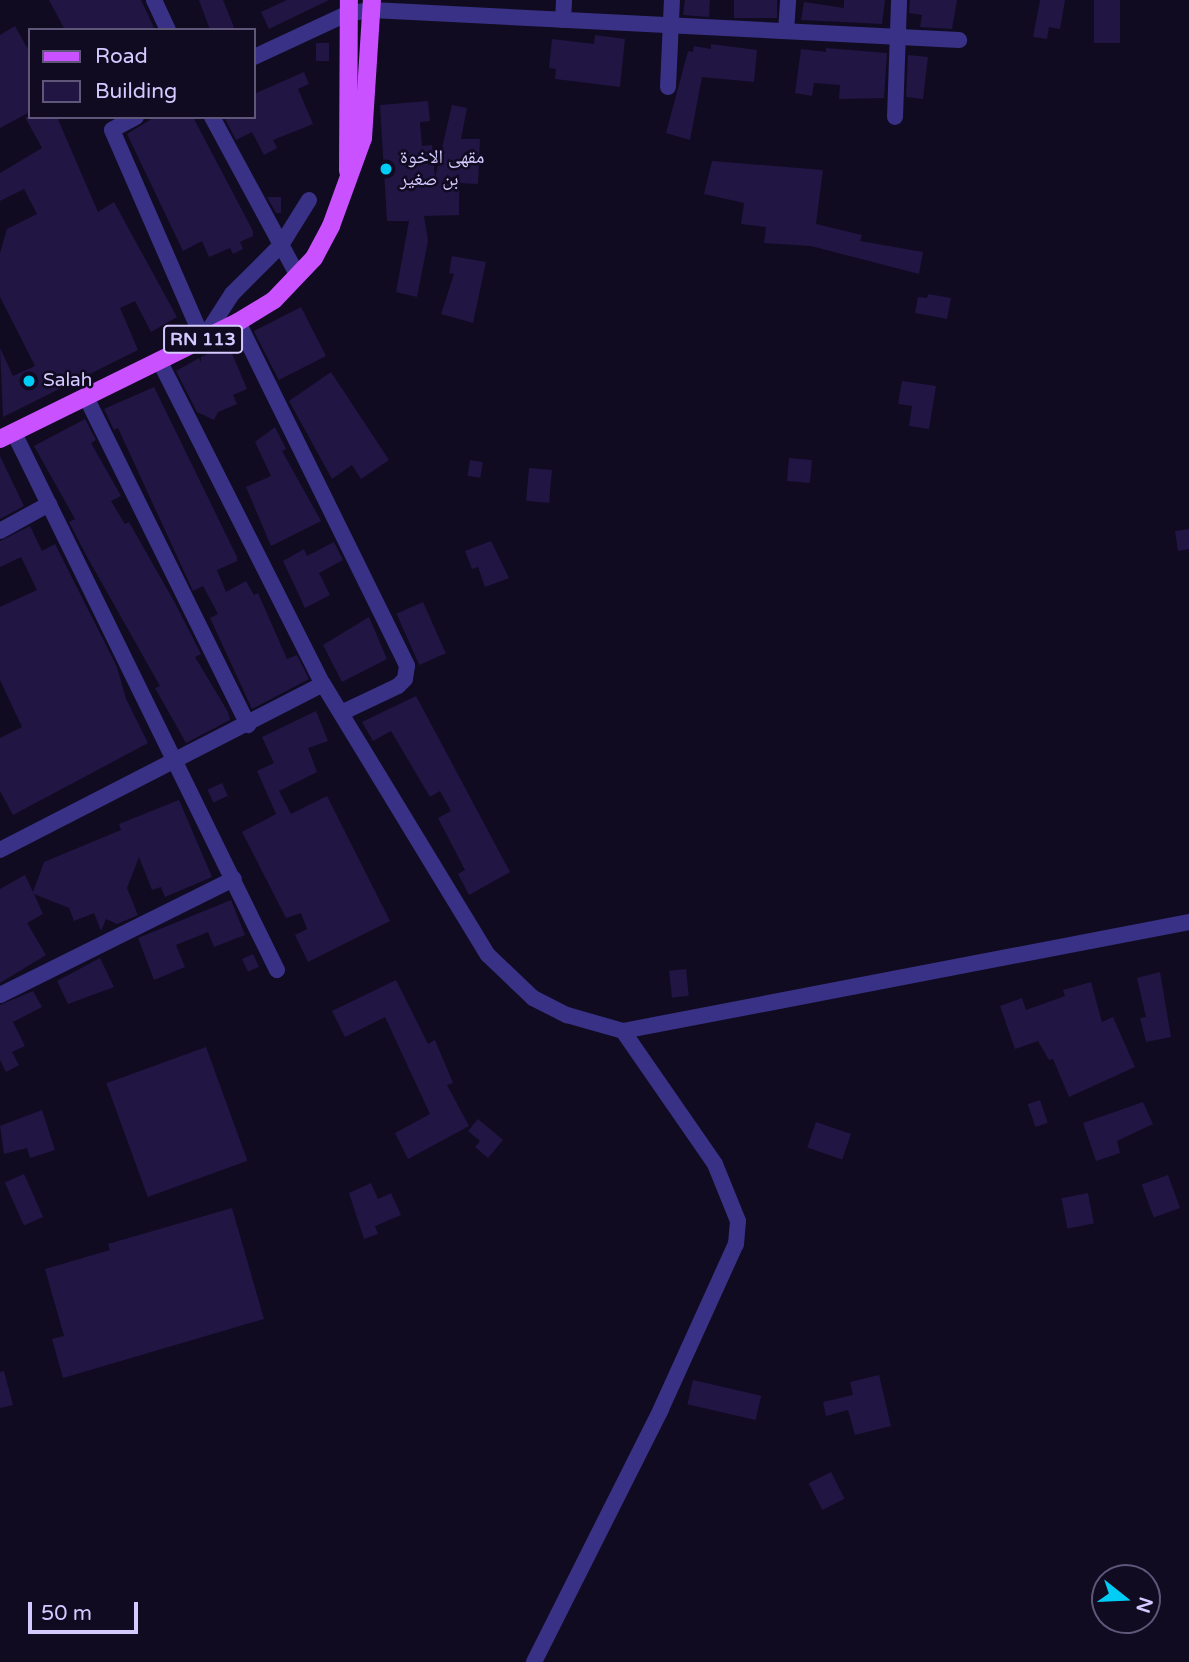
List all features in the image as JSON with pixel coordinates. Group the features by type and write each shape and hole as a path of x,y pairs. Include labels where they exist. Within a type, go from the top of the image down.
{"main road":[{"name":"RN 113","path":"7,436 238,322 274,300 298,276 331,226 363,138 372,5"},
{"name":"RN 113","path":"348,178 345,137 349,6"}],"street":[{"path":"154,0 167,28"},
{"path":"563,20 564,0"},
{"path":"668,87 672,0"},
{"path":"786,32 788,0"},
{"path":"895,117 899,0"},
{"path":"256,56 349,6 372,5 459,6 563,20 959,40"},
{"path":"132,119 112,130 203,339"},
{"path":"213,119 298,276"},
{"path":"203,339 232,294 281,245 309,200"},
{"path":"238,322 407,666 405,679 398,686 341,713"},
{"path":"159,360 323,684 488,955 533,998 567,1015 623,1031 1189,922"},
{"path":"86,397 248,725"},
{"path":"7,436 49,504 178,761 277,970"},
{"path":"0,531 49,504"},
{"path":"0,850 178,761 323,684"},
{"path":"0,995 234,879"},
{"path":"534,1662 661,1409 736,1244 738,1221 716,1164 623,1031"}],"building":[{"path":"49,0 141,0 154,28 64,28"},
{"path":"199,0 223,0 234,28 209,28"},
{"path":"287,0 329,0 269,29 261,12"},
{"path":"685,0 710,0 709,17 683,15"},
{"path":"734,0 777,0 777,18 734,18"},
{"path":"844,0 885,0 882,24 801,20 804,2 844,8"},
{"path":"910,0 957,0 952,29 920,27 922,15 909,13"},
{"path":"1040,0 1065,0 1060,29 1049,27 1047,39 1033,37"},
{"path":"1094,0 1120,0 1120,43 1094,43"},
{"path":"15,26 28,49 28,113 0,128 0,35"},
{"path":"595,35 625,39 620,87 555,79 556,69 549,68 552,39 594,44"},
{"path":"316,43 329,43 329,61 316,61"},
{"path":"711,44 757,50 754,82 702,77 690,140 666,133 688,51 693,52 694,46 711,49"},
{"path":"826,48 887,53 884,98 839,99 840,85 814,83 812,96 795,93 801,49 826,52"},
{"path":"908,55 928,57 923,99 906,97"},
{"path":"304,72 309,84 298,89 313,124 273,140 277,148 264,155 252,132 236,140 225,119 256,119 256,93"},
{"path":"428,101 430,121 420,122 422,146 432,145 435,178 452,105 467,108 461,139 480,139 478,184 459,183 459,215 424,216 428,241 417,297 396,292 409,221 387,221 380,105"},
{"path":"25,117 58,119 98,212 114,202 177,317 151,332 135,301 120,308 138,350 3,417 0,348 13,376 35,366 0,297 0,253 7,229 37,214 24,189 0,201 0,173 42,148"},
{"path":"152,119 194,119 253,231 253,236 240,242 243,249 233,254 230,248 209,257 202,241 183,251 127,134"},
{"path":"712,161 823,170 816,224 862,235 860,241 923,252 919,274 811,246 764,243 766,227 741,224 744,203 704,194"},
{"path":"267,197 281,197 281,213 276,213"},
{"path":"452,256 486,262 473,323 441,314 454,274 449,273"},
{"path":"928,294 951,298 947,319 915,313 918,297 927,298"},
{"path":"301,307 326,356 279,380 254,331"},
{"path":"228,344 247,389 233,395 237,404 218,412 214,420 197,412 176,371 199,358 201,362 201,357"},
{"path":"331,372 389,460 361,479 352,465 332,479 289,401"},
{"path":"902,381 936,386 929,429 909,426 912,406 898,404"},
{"path":"154,387 237,557 237,561 217,570 226,592 246,581 254,595 258,593 287,659 297,655 309,679 252,709 210,618 218,614 203,586 193,591 118,428 114,430 104,409"},
{"path":"85,419 96,440 91,443 121,496 111,501 125,524 129,522 175,603 201,654 195,657 228,712 230,720 186,743 155,688 160,686 69,522 75,519 34,446"},
{"path":"275,427 286,449 282,451 321,521 271,546 246,487 271,476 255,442"},
{"path":"0,456 24,506 0,519"},
{"path":"789,458 812,460 810,483 787,481"},
{"path":"470,460 483,462 480,478 467,476"},
{"path":"529,468 552,470 549,503 526,501"},
{"path":"30,526 42,551 55,544 117,667 126,699 148,743 13,815 0,791 0,738 22,727 0,680 0,607 37,590 21,557 0,567 0,541"},
{"path":"1189,529 1189,549 1178,551 1175,531"},
{"path":"491,541 509,578 485,587 478,567 472,569 465,551"},
{"path":"334,542 343,560 319,573 330,595 305,608 283,561 304,549 307,556"},
{"path":"423,602 446,653 419,665 397,614"},
{"path":"369,617 387,659 342,682 323,645"},
{"path":"416,696 510,872 469,895 458,874 465,870 438,818 451,811 440,791 430,797 391,731 373,741 362,722"},
{"path":"316,711 328,741 308,748 317,772 279,791 291,814 327,796 390,921 308,962 295,935 307,929 301,913 286,918 242,832 276,814 257,771 274,763 262,737"},
{"path":"222,783 228,796 213,802 207,790"},
{"path":"179,800 212,877 165,897 161,887 152,890 139,857 127,888 138,915 117,924 106,919 101,931 94,913 74,921 69,908 34,894 43,914 27,923 46,955 0,983 0,889 25,875 33,892 44,862 121,830 119,824"},
{"path":"231,900 245,935 214,947 208,932 176,945 185,967 154,980 138,938"},
{"path":"253,954 259,967 248,972 242,959"},
{"path":"100,958 114,987 68,1004 57,981"},
{"path":"686,969 689,996 672,998 669,971"},
{"path":"1160,972 1171,1037 1146,1042 1140,1018 1146,1017 1137,978"},
{"path":"396,980 428,1044 435,1040 453,1083 447,1085 469,1126 408,1159 395,1133 430,1114 385,1017 345,1037 332,1011"},
{"path":"1091,982 1102,1022 1113,1017 1135,1067 1069,1097 1053,1059 1049,1060 1038,1041 1015,1049 1000,1006 1022,998 1026,1010 1065,996 1063,990"},
{"path":"33,991 42,1007 13,1022 25,1046 12,1052 19,1065 6,1072 0,1060 0,1005"},
{"path":"206,1047 247,1161 148,1197 106,1083"},
{"path":"1040,1100 1048,1123 1036,1127 1028,1104"},
{"path":"1143,1102 1153,1124 1117,1141 1120,1153 1096,1161 1083,1123"},
{"path":"42,1110 55,1150 30,1158 27,1148 4,1154 0,1126"},
{"path":"478,1119 503,1140 488,1158 475,1147 480,1141 468,1131"},
{"path":"816,1122 851,1134 842,1160 807,1148"},
{"path":"24,1174 43,1217 24,1225 5,1183"},
{"path":"1168,1175 1180,1208 1154,1217 1142,1185"},
{"path":"371,1183 378,1199 391,1193 401,1215 375,1226 378,1234 364,1239 349,1193"},
{"path":"1088,1193 1094,1223 1067,1229 1061,1198"},
{"path":"232,1208 264,1319 63,1378 52,1339 64,1336 45,1269 110,1250 108,1244"},
{"path":"4,1371 13,1405 0,1408 0,1372"},
{"path":"879,1375 891,1426 855,1435 848,1410 826,1416 823,1402 853,1395 850,1382"},
{"path":"693,1380 761,1396 756,1420 687,1404"},
{"path":"831,1472 845,1499 822,1510 809,1483"}],"place":[{"name":"مقهی الاخوة بن صغير","path":"386,169"},
{"name":"Salah","path":"29,381"}]}
